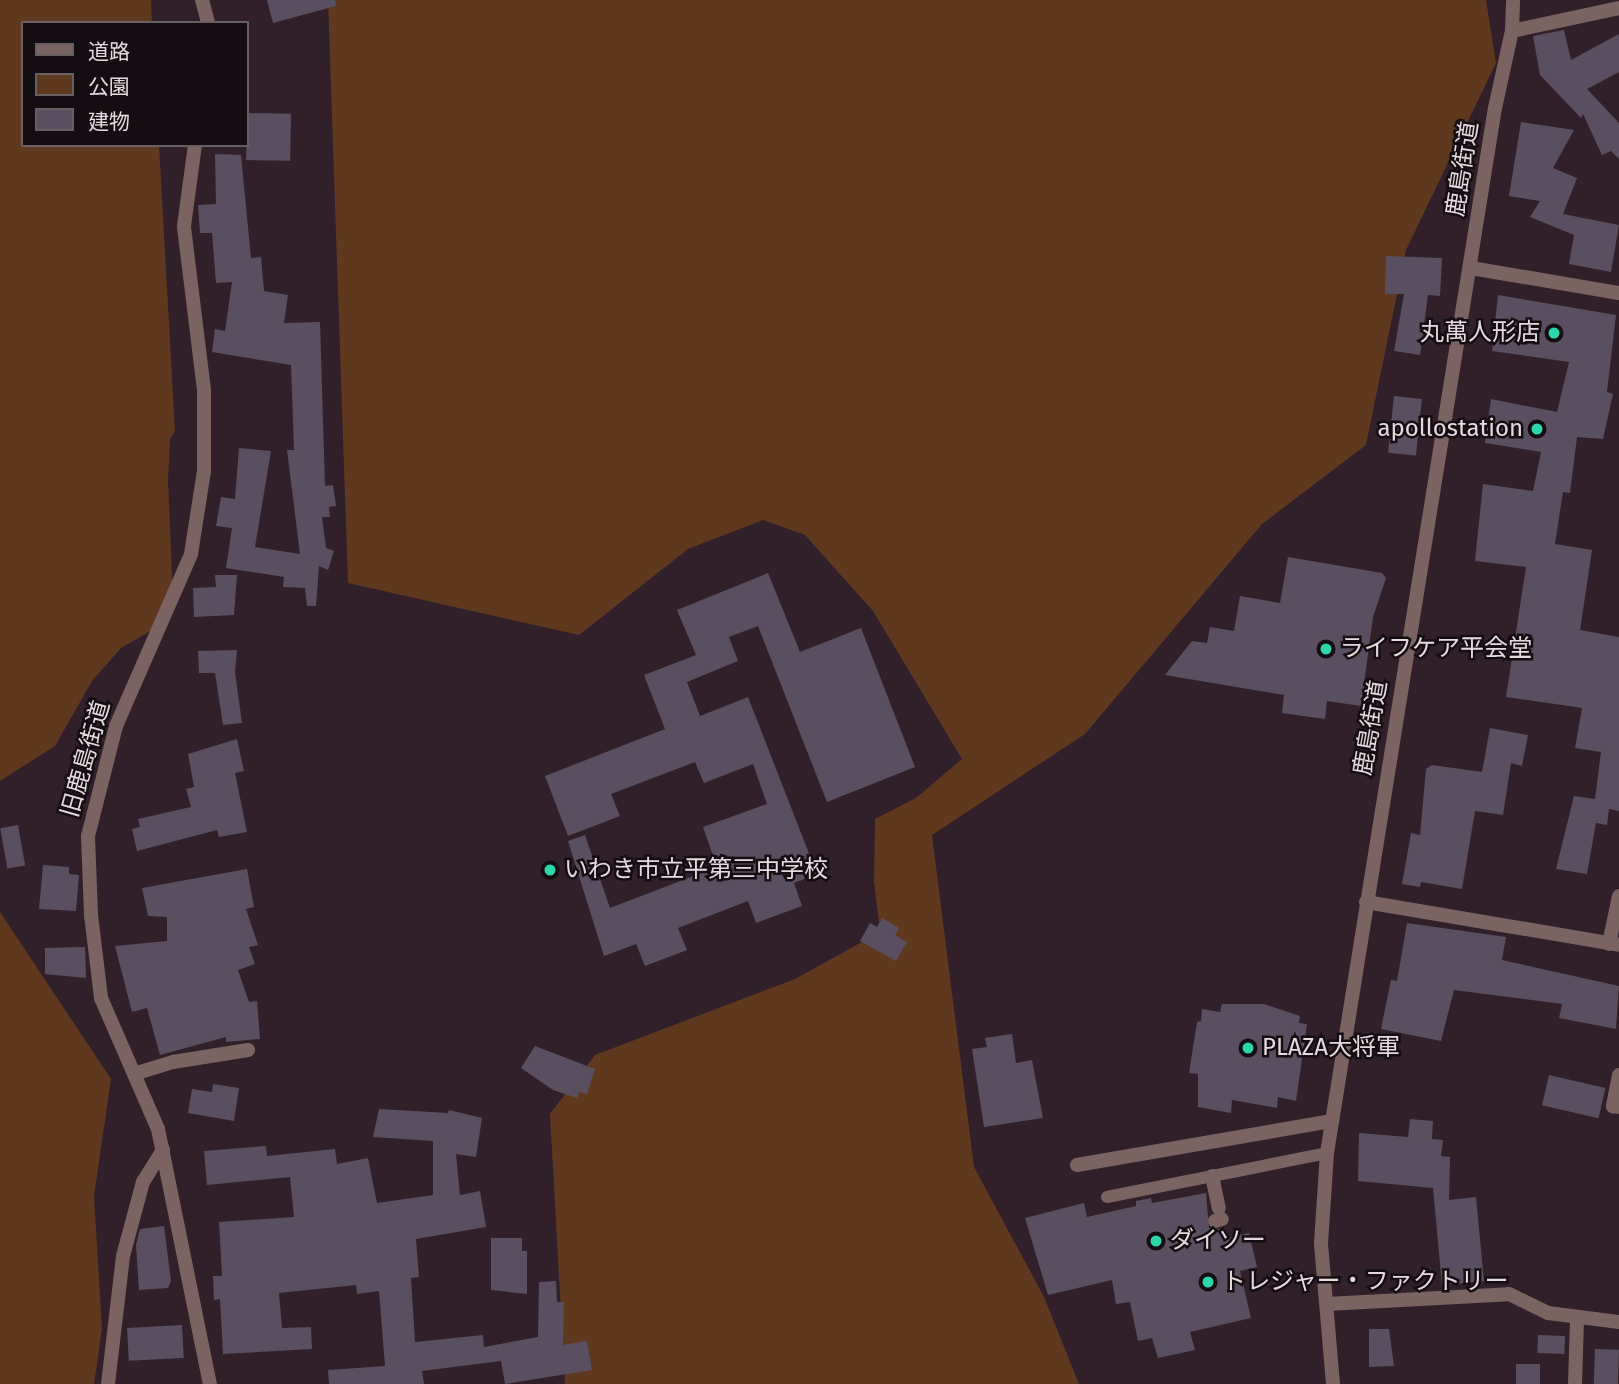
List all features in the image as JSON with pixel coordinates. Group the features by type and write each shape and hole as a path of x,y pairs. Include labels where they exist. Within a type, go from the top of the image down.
{"street":[{"path":"202,0 207,21"},
{"name":"鹿島街道","path":"1333,1384 1321,1243 1327,1153 1495,108 1512,31 1513,0"},
{"path":"1512,31 1619,8"},
{"name":"旧鹿島街道","path":"195,147 184,226 204,390 204,471 193,542 116,726 88,836 91,915 101,998 137,1073 163,1150 210,1384"},
{"path":"1471,268 1619,293"},
{"path":"1366,902 1614,945 1619,896"},
{"path":"137,1073 173,1062 247,1051"},
{"path":"1619,1075 1612,1106 1619,1107"},
{"path":"1077,1165 1332,1121"},
{"path":"108,1384 123,1256 143,1182 163,1150"},
{"path":"1212,1176 1219,1216"},
{"path":"1327,1304 1509,1294 1548,1313 1577,1320 1619,1322"},
{"path":"1575,1384 1577,1320"}],"lane":[{"path":"1107,1198 1327,1153"}],"green space":[{"path":"0,0 151,0 152,21 21,21 21,147 159,147 175,431 170,439 168,481 173,599 154,629 121,648 92,681 55,746 0,781"},
{"path":"328,0 1486,0 1496,63 1406,250 1366,445 1262,524 1085,734 932,835 974,1167 1044,1297 1079,1384 565,1384 550,1114 595,1055 795,979 880,932 874,881 875,819 916,798 962,759 873,611 805,535 763,520 688,549 579,635 348,583"},
{"path":"0,912 111,1079 94,1196 102,1329 94,1384 0,1384"}],"building":[{"path":"267,0 335,0 336,6 273,23"},
{"path":"1564,30 1571,60 1619,34 1619,72 1587,89 1619,123 1619,159 1611,151 1602,155 1583,114 1581,118 1540,75 1533,36"},
{"path":"248,113 291,114 290,161 246,160"},
{"path":"1521,122 1574,130 1553,168 1577,178 1563,214 1619,225 1611,272 1569,264 1574,235 1530,217 1540,201 1509,196"},
{"path":"215,154 241,155 251,258 261,257 264,291 288,295 284,323 320,322 325,486 333,485 336,506 329,507 330,517 322,517 326,548 334,551 328,570 319,566 316,606 307,606 305,588 283,587 284,577 226,568 232,528 216,526 221,497 235,499 239,448 271,451 255,547 300,554 287,450 294,450 291,365 212,352 215,329 225,331 232,282 216,283 212,233 200,233 198,205 216,204"},
{"path":"1386,256 1442,258 1440,296 1428,295 1420,355 1394,351 1404,294 1385,294"},
{"path":"1498,295 1616,315 1607,392 1613,394 1603,439 1577,437 1570,493 1563,492 1555,544 1592,550 1580,630 1619,637 1619,811 1609,809 1607,825 1596,823 1587,874 1556,869 1574,796 1595,799 1601,752 1575,748 1582,708 1506,697 1526,567 1475,561 1483,484 1533,491 1541,452 1485,443 1491,399 1557,412 1569,362 1492,351"},
{"path":"1394,396 1422,399 1416,456 1388,453"},
{"path":"1288,557 1382,573 1386,578 1373,617 1361,706 1327,701 1325,719 1282,713 1284,695 1165,675 1192,641 1207,643 1210,627 1234,631 1240,596 1280,603"},
{"path":"768,573 800,652 861,628 915,767 827,802 758,626 729,637 738,661 687,682 700,716 748,697 817,874 794,883 802,906 756,923 748,901 678,928 687,950 645,966 636,944 604,956 568,841 585,835 610,908 717,867 703,827 767,804 753,764 704,783 695,762 611,794 620,816 568,836 545,776 665,729 644,675 696,655 677,610"},
{"path":"215,575 237,575 234,615 194,617 193,588 216,587"},
{"path":"237,650 235,672 242,723 223,725 215,673 199,673 198,651"},
{"path":"1490,728 1528,735 1522,766 1511,763 1503,815 1475,811 1462,889 1421,882 1420,887 1402,884 1411,833 1420,835 1426,769 1432,765 1482,772"},
{"path":"237,739 244,771 235,773 247,832 219,837 217,830 137,851 132,829 140,827 138,819 191,807 186,789 194,787 188,754"},
{"path":"18,825 25,865 7,869 0,828"},
{"path":"43,865 69,867 69,874 79,875 76,911 39,909"},
{"path":"247,869 254,907 246,909 258,945 249,947 255,964 238,970 249,1002 257,1001 260,1039 226,1042 226,1037 160,1055 147,1008 132,1012 115,946 167,941 167,917 148,916 142,888"},
{"path":"882,918 899,928 895,935 907,942 896,961 860,941 870,923 877,927"},
{"path":"1407,923 1506,937 1502,960 1619,986 1616,1029 1559,1018 1562,1004 1454,990 1441,1041 1381,1029 1391,980 1397,981"},
{"path":"85,947 86,978 45,974 45,948"},
{"name":"PLAZA大将軍","path":"1222,1004 1264,1004 1300,1016 1299,1023 1307,1024 1296,1101 1278,1097 1277,1108 1232,1100 1231,1113 1198,1107 1198,1074 1189,1073 1197,1022 1201,1021 1202,1009 1220,1012"},
{"path":"1012,1034 1016,1063 1032,1060 1043,1118 984,1127 972,1049 987,1047 985,1038"},
{"path":"535,1046 595,1069 587,1094 579,1092 577,1098 553,1090 521,1068"},
{"path":"1549,1075 1606,1088 1599,1118 1542,1105"},
{"path":"213,1084 239,1088 234,1121 188,1113 192,1089 212,1092"},
{"path":"379,1109 448,1113 449,1110 482,1118 476,1157 456,1154 460,1195 480,1191 486,1227 416,1239 419,1277 411,1278 415,1342 483,1335 484,1347 538,1337 539,1282 556,1281 557,1302 564,1302 563,1345 587,1341 592,1370 505,1384 501,1361 422,1371 424,1384 329,1384 328,1370 385,1366 379,1291 357,1294 356,1285 279,1293 282,1328 311,1327 312,1349 223,1354 220,1299 214,1300 213,1276 222,1276 219,1222 294,1217 290,1177 207,1185 204,1151 266,1146 267,1156 335,1149 337,1164 368,1158 377,1203 433,1195 433,1141 373,1137"},
{"path":"1410,1119 1433,1121 1432,1139 1443,1140 1441,1156 1450,1157 1449,1200 1476,1197 1484,1281 1442,1285 1433,1188 1358,1181 1359,1133 1408,1137"},
{"path":"1206,1193 1209,1228 1220,1229 1223,1239 1249,1233 1257,1267 1240,1271 1251,1318 1190,1332 1195,1350 1158,1358 1152,1338 1138,1341 1130,1302 1116,1304 1112,1280 1048,1295 1025,1218 1084,1203 1087,1217 1136,1206 1136,1201 1151,1198 1152,1203"},
{"path":"164,1226 171,1281 168,1288 139,1290 136,1245 140,1229"},
{"path":"491,1238 522,1238 522,1251 527,1251 527,1294 491,1290"},
{"path":"182,1325 184,1358 129,1361 127,1328"},
{"path":"1369,1329 1389,1329 1394,1366 1369,1367"},
{"path":"1538,1335 1565,1336 1564,1354 1537,1353"},
{"path":"1595,1349 1619,1350 1618,1384 1594,1384"},
{"path":"1516,1364 1540,1364 1540,1384 1516,1384"}],"place":[{"name":"丸萬人形店","path":"1554,333"},
{"name":"apollostation","path":"1537,429"},
{"name":"ライフケア平会堂","path":"1326,649"},
{"name":"いわき市立平第三中学校","path":"550,870"},
{"name":"PLAZA大将軍","path":"1248,1048"},
{"name":"ダイソー","path":"1156,1241"},
{"name":"トレジャー・ファクトリー","path":"1208,1282"}]}
